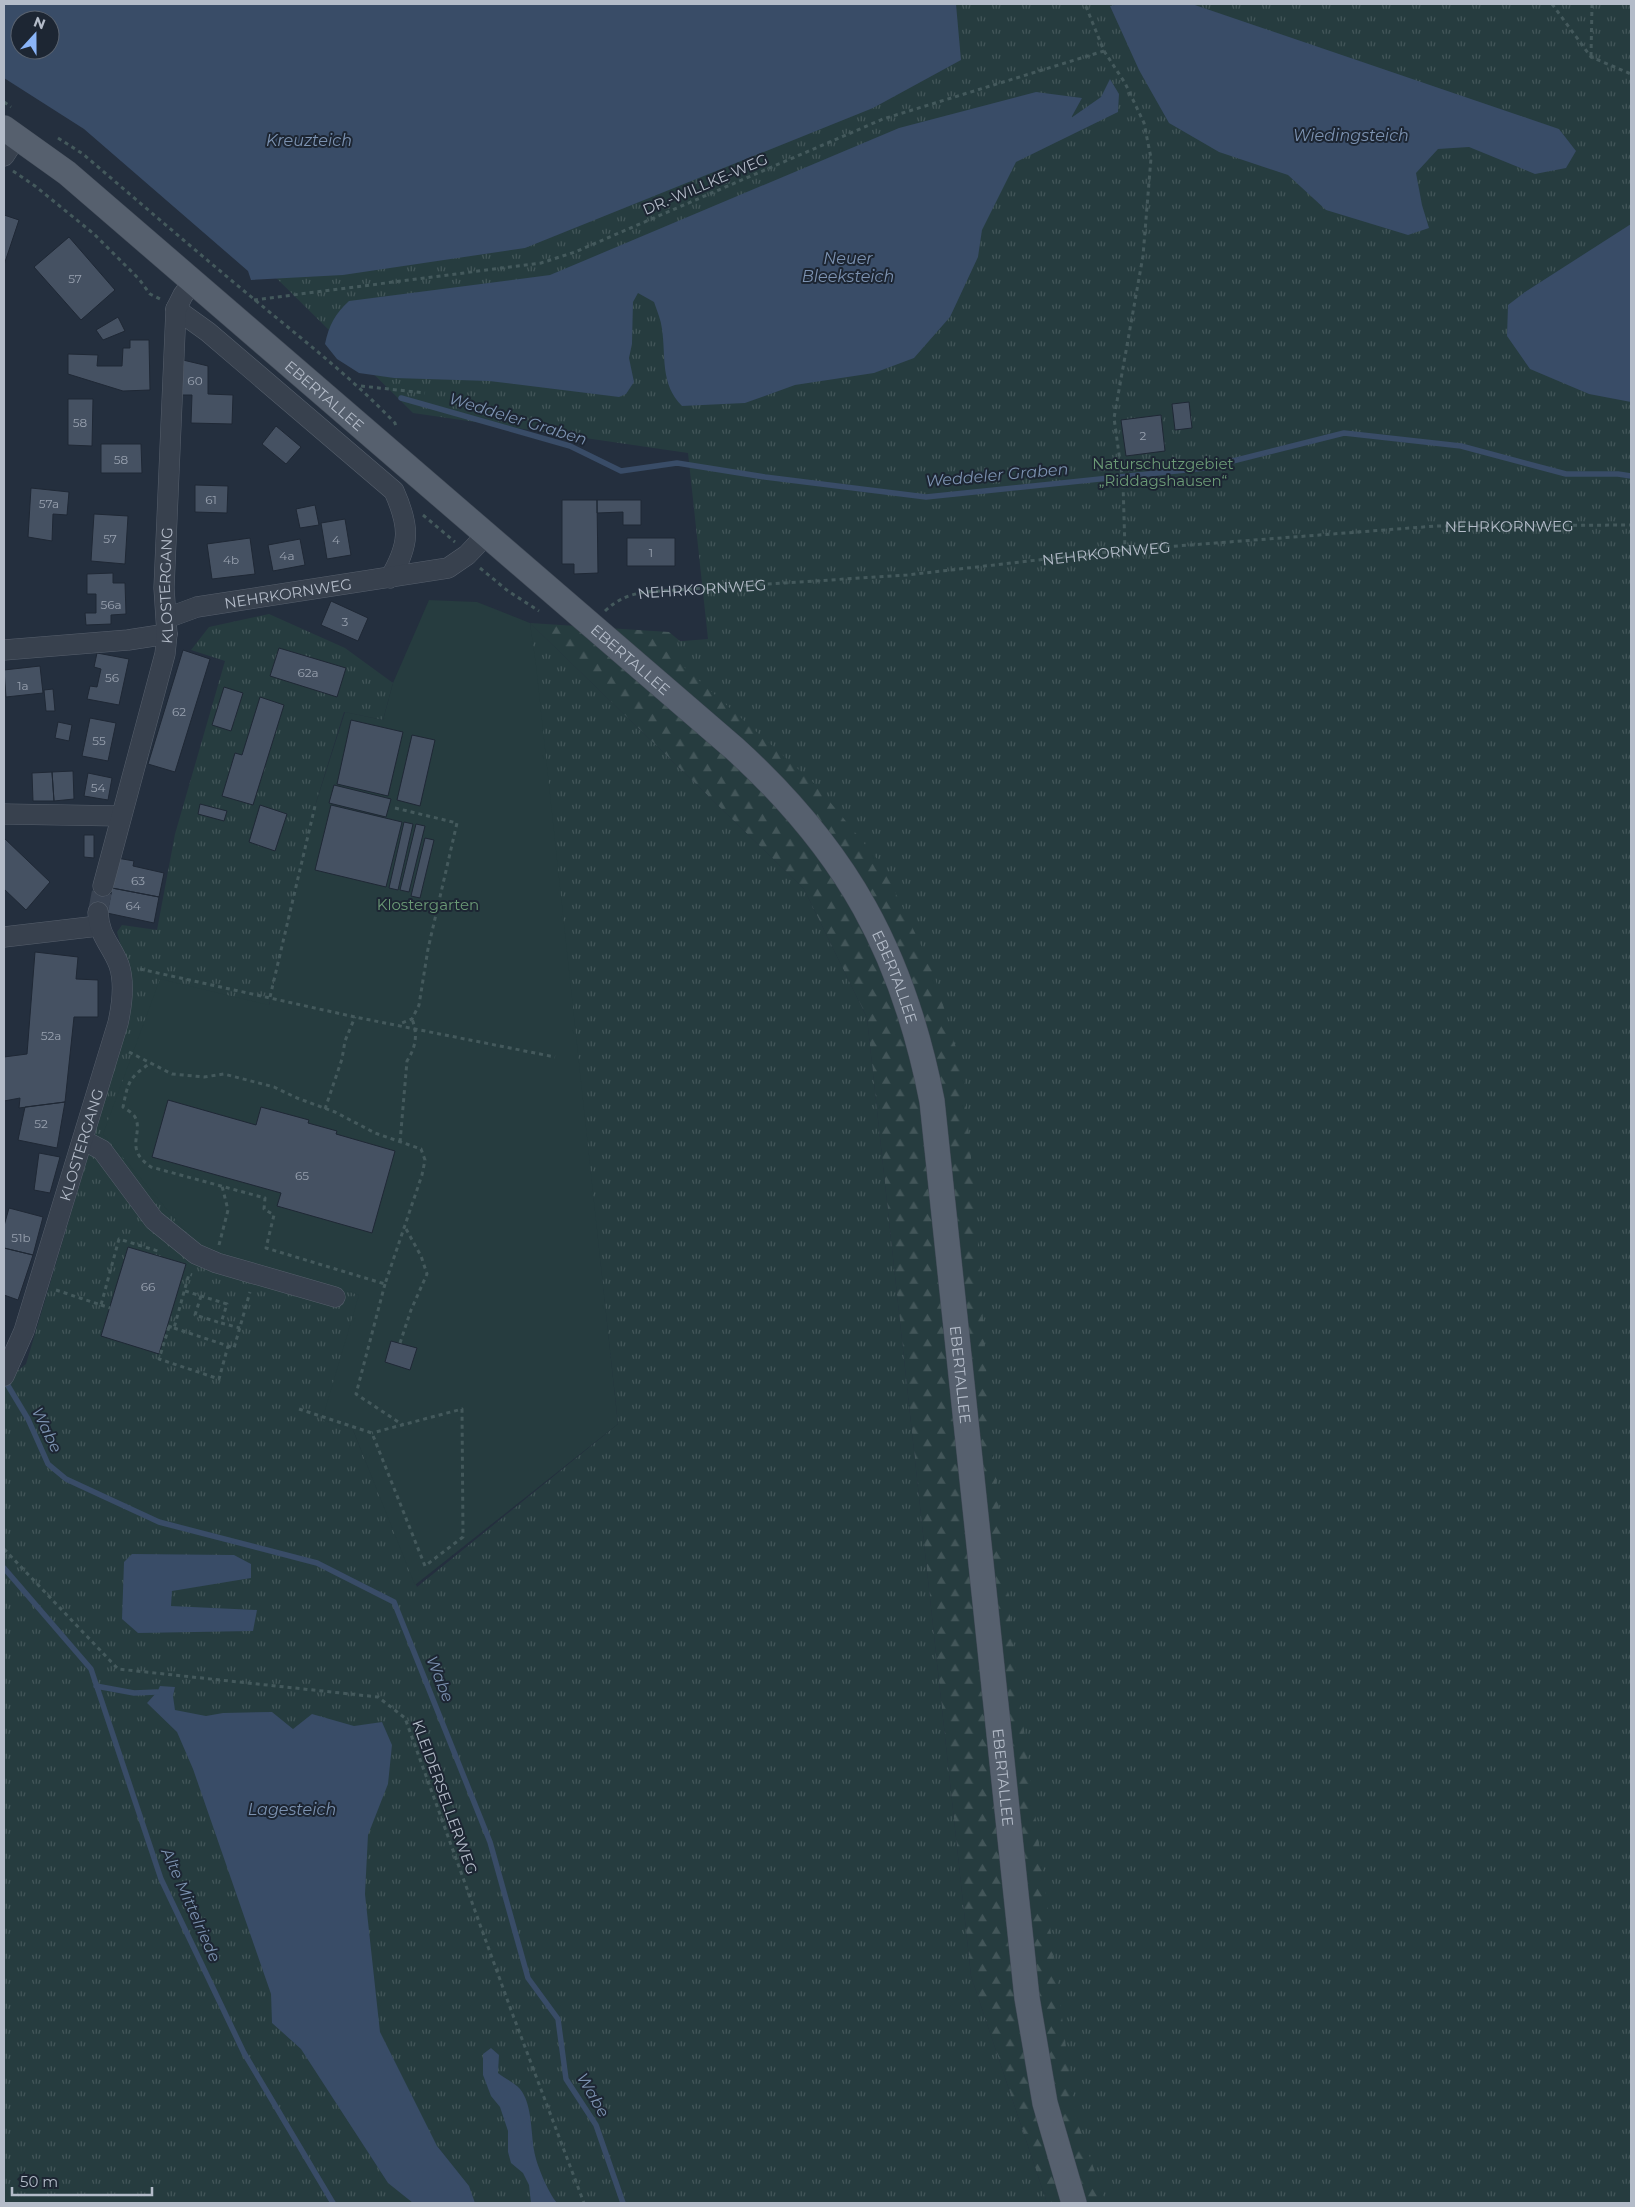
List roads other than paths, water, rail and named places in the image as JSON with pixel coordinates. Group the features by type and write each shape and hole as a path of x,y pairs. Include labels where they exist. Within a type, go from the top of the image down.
{"main road":[{"name":"EBERTALLEE","path":"11,140 67,173 487,534 762,774 811,828 848,879 871,919 901,985 913,1020 923,1055 936,1134 1027,1998 1045,2104 1074,2203"}],"street":[{"name":"KLOSTERGANG","path":"103,886 165,654 167,626 164,588 176,309 183,295 194,282"},
{"path":"176,309 208,332 394,491 404,513 406,530 402,557 390,578"},
{"name":"NEHRKORNWEG","path":"4,650 128,640 167,626 197,607 448,568 467,555 487,534"},
{"path":"4,814 121,816"},
{"name":"KLOSTERGANG","path":"4,937 98,919 119,965 122,996 113,1043 39,1284 24,1331 5,1374"},
{"path":"83,1140 102,1150 154,1220 196,1254 253,1283 335,1297"}],"water":[{"name":"Kreuzteich","path":"4,4 956,4 961,60 873,108 525,248 343,275 251,280 248,271 84,129 4,78"},
{"name":"Wiedingsteich","path":"1119,4 1192,4 1559,129 1576,151 1566,168 1535,174 1469,147 1438,149 1416,173 1422,205 1429,228 1408,235 1326,210 1288,175 1219,152 1169,123 1139,70 1110,6"},
{"name":"Neuer Bleeksteich","path":"1110,79 1119,94 1118,112 1016,162 982,230 978,257 950,317 914,358 874,373 795,385 745,403 682,406 670,389 667,379 660,319 654,302 638,293 633,302 632,344 629,358 634,382 626,394 619,397 489,381 394,378 359,373 337,359 325,344 333,320 349,301 550,275 899,128 1036,92 1082,98 1071,118 1101,97"},
{"path":"1631,224 1631,402 1589,394 1530,369 1507,336 1508,305 1525,292"},
{"path":"132,1554 234,1555 251,1564 251,1578 172,1591 171,1606 257,1610 253,1631 138,1633 122,1619 124,1562"},
{"name":"Lagesteich","path":"160,1686 175,1687 173,1696 175,1710 206,1716 223,1713 272,1712 293,1729 312,1714 354,1726 382,1722 392,1745 388,1784 368,1835 365,1894 380,2032 437,2146 469,2186 475,2203 413,2203 388,2183 301,2049 272,2023 271,1994 193,1769 177,1732 147,1703"},
{"path":"491,2048 499,2055 498,2073 520,2089 527,2102 537,2163 546,2185 557,2203 531,2203 529,2185 523,2173 511,2163 508,2152 508,2131 500,2107 491,2096 483,2075 483,2054"}],"waterway":[{"name":"Weddeler Graben","path":"401,398 570,446 621,471 677,463 765,477 926,497 1205,468 1344,433 1461,446 1566,474 1618,474 1631,476"},
{"name":"Wabe","path":"4,1379 28,1419 48,1464 66,1479 159,1522 317,1563 394,1602 490,1842 528,1978 558,2019 566,2079 596,2125 623,2203"},
{"name":"Alte Mittelriede","path":"4,1568 91,1669 161,1879 244,2053 333,2203"},
{"path":"96,1686 134,1693 157,1692"}],"tunnel":[{"path":"98,912 103,886"}],"park label":[{"name":"Naturschutzgebiet „Riddagshausen“","path":"1163,472"},
{"name":"Klostergarten","path":"428,904"}]}
